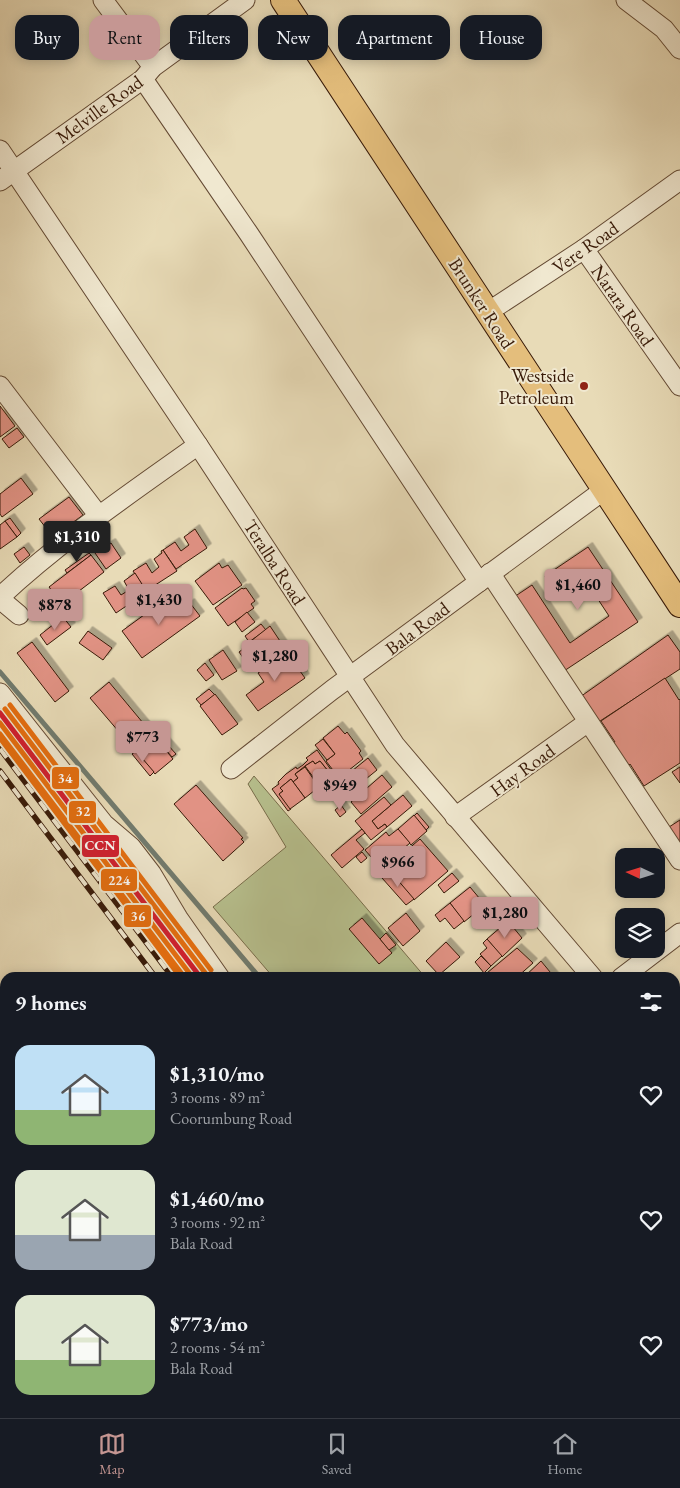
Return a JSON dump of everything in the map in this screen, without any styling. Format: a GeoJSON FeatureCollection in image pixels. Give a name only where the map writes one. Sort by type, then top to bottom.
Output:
{"type":"FeatureCollection","features":[{"type":"Feature","properties":{"kind":"main road","name":"Brunker Road"},"geometry":{"type":"LineString","coordinates":[[283,0],[680,605]]}},
{"type":"Feature","properties":{"kind":"street"},"geometry":{"type":"LineString","coordinates":[[102,0],[249,234],[484,578],[588,722],[680,860]]}},
{"type":"Feature","properties":{"kind":"street","name":"Melville Road"},"geometry":{"type":"LineString","coordinates":[[7,176],[245,0]]}},
{"type":"Feature","properties":{"kind":"street"},"geometry":{"type":"LineString","coordinates":[[626,0],[664,29],[680,49]]}},
{"type":"Feature","properties":{"kind":"street","name":"Teralba Road"},"geometry":{"type":"LineString","coordinates":[[0,150],[7,176],[198,445],[395,745],[588,972]]}},
{"type":"Feature","properties":{"kind":"street","name":"Vere Road"},"geometry":{"type":"LineString","coordinates":[[488,312],[584,249],[680,180]]}},
{"type":"Feature","properties":{"kind":"street","name":"Narara Road"},"geometry":{"type":"LineString","coordinates":[[584,249],[680,386]]}},
{"type":"Feature","properties":{"kind":"street"},"geometry":{"type":"LineString","coordinates":[[0,386],[99,516]]}},
{"type":"Feature","properties":{"kind":"street"},"geometry":{"type":"LineString","coordinates":[[19,615],[0,598],[27,572],[99,516],[198,445]]}},
{"type":"Feature","properties":{"kind":"street","name":"Bala Road"},"geometry":{"type":"LineString","coordinates":[[232,769],[350,677],[604,490]]}},
{"type":"Feature","properties":{"kind":"street"},"geometry":{"type":"LineString","coordinates":[[0,693],[104,824],[131,847],[151,873],[178,918],[216,972]]}},
{"type":"Feature","properties":{"kind":"street","name":"Hay Road"},"geometry":{"type":"LineString","coordinates":[[455,817],[588,722]]}},
{"type":"Feature","properties":{"kind":"street"},"geometry":{"type":"LineString","coordinates":[[628,972],[680,932]]}},
{"type":"Feature","properties":{"kind":"green space"},"geometry":{"type":"Polygon","coordinates":[[[254,776],[421,972],[269,972],[213,907],[286,847],[248,784],[254,776]]]}},
{"type":"Feature","properties":{"kind":"building"},"geometry":{"type":"Polygon","coordinates":[[[0,406],[15,426],[0,437],[0,406]]]}},
{"type":"Feature","properties":{"kind":"building"},"geometry":{"type":"Polygon","coordinates":[[[17,428],[24,437],[9,448],[2,439],[17,428]]]}},
{"type":"Feature","properties":{"kind":"building"},"geometry":{"type":"Polygon","coordinates":[[[21,478],[33,494],[2,517],[0,514],[0,494],[21,478]]]}},
{"type":"Feature","properties":{"kind":"building"},"geometry":{"type":"Polygon","coordinates":[[[69,497],[83,515],[53,537],[39,519],[69,497]]]}},
{"type":"Feature","properties":{"kind":"building"},"geometry":{"type":"Polygon","coordinates":[[[10,518],[21,533],[17,537],[5,521],[10,518]]]}},
{"type":"Feature","properties":{"kind":"building"},"geometry":{"type":"Polygon","coordinates":[[[5,521],[17,537],[0,549],[0,525],[5,521]]]}},
{"type":"Feature","properties":{"kind":"building"},"geometry":{"type":"Polygon","coordinates":[[[195,529],[207,548],[176,569],[163,550],[175,542],[181,551],[189,545],[184,537],[195,529]]]}},
{"type":"Feature","properties":{"kind":"building"},"geometry":{"type":"Polygon","coordinates":[[[111,543],[121,558],[106,569],[95,553],[111,543]]]}},
{"type":"Feature","properties":{"kind":"building"},"geometry":{"type":"Polygon","coordinates":[[[24,547],[30,555],[20,563],[14,554],[24,547]]]}},
{"type":"Feature","properties":{"kind":"building"},"geometry":{"type":"Polygon","coordinates":[[[588,547],[638,622],[564,671],[514,597],[532,585],[570,643],[609,616],[582,575],[556,592],[545,576],[588,547]]]}},
{"type":"Feature","properties":{"kind":"building"},"geometry":{"type":"Polygon","coordinates":[[[163,550],[177,571],[146,591],[133,571],[146,563],[152,573],[159,567],[154,559],[163,550]]]}},
{"type":"Feature","properties":{"kind":"building"},"geometry":{"type":"Polygon","coordinates":[[[89,553],[91,555],[67,573],[65,570],[89,553]]]}},
{"type":"Feature","properties":{"kind":"building"},"geometry":{"type":"Polygon","coordinates":[[[91,555],[104,572],[62,604],[49,587],[91,555]]]}},
{"type":"Feature","properties":{"kind":"building"},"geometry":{"type":"Polygon","coordinates":[[[219,563],[222,568],[228,565],[242,585],[213,605],[195,581],[219,563]]]}},
{"type":"Feature","properties":{"kind":"building"},"geometry":{"type":"Polygon","coordinates":[[[135,573],[147,592],[116,613],[103,593],[115,586],[121,595],[129,590],[124,581],[135,573]]]}},
{"type":"Feature","properties":{"kind":"building"},"geometry":{"type":"Polygon","coordinates":[[[242,588],[246,588],[255,601],[251,604],[254,608],[228,626],[215,608],[242,588]]]}},
{"type":"Feature","properties":{"kind":"building"},"geometry":{"type":"Polygon","coordinates":[[[170,596],[179,611],[190,603],[200,616],[142,658],[122,631],[170,596]]]}},
{"type":"Feature","properties":{"kind":"building"},"geometry":{"type":"Polygon","coordinates":[[[247,612],[255,622],[242,632],[235,622],[247,612]]]}},
{"type":"Feature","properties":{"kind":"building"},"geometry":{"type":"Polygon","coordinates":[[[63,617],[71,627],[47,645],[40,635],[63,617]]]}},
{"type":"Feature","properties":{"kind":"building"},"geometry":{"type":"Polygon","coordinates":[[[261,624],[266,630],[249,642],[245,636],[261,624]]]}},
{"type":"Feature","properties":{"kind":"building"},"geometry":{"type":"Polygon","coordinates":[[[270,626],[284,647],[256,668],[242,648],[270,626]]]}},
{"type":"Feature","properties":{"kind":"building"},"geometry":{"type":"Polygon","coordinates":[[[88,631],[112,648],[103,660],[79,643],[88,631]]]}},
{"type":"Feature","properties":{"kind":"building"},"geometry":{"type":"Polygon","coordinates":[[[668,635],[680,652],[680,669],[597,723],[580,697],[668,635]]]}},
{"type":"Feature","properties":{"kind":"building"},"geometry":{"type":"Polygon","coordinates":[[[32,642],[69,691],[55,702],[17,653],[32,642]]]}},
{"type":"Feature","properties":{"kind":"building"},"geometry":{"type":"Polygon","coordinates":[[[243,649],[256,667],[254,669],[239,652],[243,649]]]}},
{"type":"Feature","properties":{"kind":"building"},"geometry":{"type":"Polygon","coordinates":[[[223,650],[237,671],[222,680],[209,660],[223,650]]]}},
{"type":"Feature","properties":{"kind":"building"},"geometry":{"type":"Polygon","coordinates":[[[289,656],[305,678],[258,711],[246,695],[264,682],[258,673],[277,660],[279,663],[289,656]]]}},
{"type":"Feature","properties":{"kind":"building"},"geometry":{"type":"Polygon","coordinates":[[[205,663],[214,675],[206,681],[197,670],[205,663]]]}},
{"type":"Feature","properties":{"kind":"building"},"geometry":{"type":"Polygon","coordinates":[[[665,678],[680,699],[680,763],[644,786],[630,764],[628,766],[601,721],[665,678]]]}},
{"type":"Feature","properties":{"kind":"building"},"geometry":{"type":"Polygon","coordinates":[[[109,682],[173,759],[155,774],[90,698],[109,682]]]}},
{"type":"Feature","properties":{"kind":"building"},"geometry":{"type":"Polygon","coordinates":[[[209,689],[215,695],[201,705],[196,699],[209,689]]]}},
{"type":"Feature","properties":{"kind":"building"},"geometry":{"type":"Polygon","coordinates":[[[215,694],[238,724],[222,735],[200,706],[215,694]]]}},
{"type":"Feature","properties":{"kind":"building"},"geometry":{"type":"Polygon","coordinates":[[[338,726],[345,734],[347,732],[361,751],[359,753],[363,759],[339,778],[326,761],[335,754],[323,738],[338,726]]]}},
{"type":"Feature","properties":{"kind":"building"},"geometry":{"type":"Polygon","coordinates":[[[158,734],[176,754],[172,757],[155,737],[158,734]]]}},
{"type":"Feature","properties":{"kind":"building"},"geometry":{"type":"Polygon","coordinates":[[[323,739],[335,754],[327,760],[315,745],[323,739]]]}},
{"type":"Feature","properties":{"kind":"building"},"geometry":{"type":"Polygon","coordinates":[[[317,750],[334,774],[332,776],[320,761],[315,764],[313,761],[295,774],[298,778],[293,782],[291,779],[280,788],[283,791],[279,794],[291,809],[288,811],[272,789],[279,784],[278,782],[286,774],[296,767],[297,769],[303,765],[308,760],[306,758],[317,750]]]}},
{"type":"Feature","properties":{"kind":"building"},"geometry":{"type":"Polygon","coordinates":[[[136,751],[154,772],[150,776],[132,754],[136,751]]]}},
{"type":"Feature","properties":{"kind":"building"},"geometry":{"type":"Polygon","coordinates":[[[368,758],[377,770],[345,796],[336,784],[368,758]]]}},
{"type":"Feature","properties":{"kind":"building"},"geometry":{"type":"Polygon","coordinates":[[[313,761],[315,764],[320,761],[332,776],[319,785],[305,766],[313,761]]]}},
{"type":"Feature","properties":{"kind":"building"},"geometry":{"type":"Polygon","coordinates":[[[305,767],[319,787],[305,798],[293,782],[298,778],[295,774],[305,767]]]}},
{"type":"Feature","properties":{"kind":"building"},"geometry":{"type":"Polygon","coordinates":[[[680,767],[680,783],[672,772],[680,767]]]}},
{"type":"Feature","properties":{"kind":"building"},"geometry":{"type":"Polygon","coordinates":[[[382,775],[392,787],[361,814],[351,802],[382,775]]]}},
{"type":"Feature","properties":{"kind":"building"},"geometry":{"type":"Polygon","coordinates":[[[291,779],[305,798],[290,809],[279,794],[283,791],[280,788],[291,779]]]}},
{"type":"Feature","properties":{"kind":"building"},"geometry":{"type":"Polygon","coordinates":[[[196,785],[243,838],[241,839],[244,842],[223,861],[174,804],[196,785]]]}},
{"type":"Feature","properties":{"kind":"building"},"geometry":{"type":"Polygon","coordinates":[[[403,795],[412,806],[387,827],[385,824],[378,829],[372,821],[403,795]]]}},
{"type":"Feature","properties":{"kind":"building"},"geometry":{"type":"Polygon","coordinates":[[[384,797],[391,805],[372,821],[378,829],[385,824],[387,827],[371,840],[355,821],[384,797]]]}},
{"type":"Feature","properties":{"kind":"building"},"geometry":{"type":"Polygon","coordinates":[[[341,805],[346,812],[340,817],[335,810],[341,805]]]}},
{"type":"Feature","properties":{"kind":"building"},"geometry":{"type":"Polygon","coordinates":[[[417,813],[429,827],[426,830],[414,816],[417,813]]]}},
{"type":"Feature","properties":{"kind":"building"},"geometry":{"type":"Polygon","coordinates":[[[414,815],[427,831],[411,845],[398,829],[414,815]]]}},
{"type":"Feature","properties":{"kind":"building"},"geometry":{"type":"Polygon","coordinates":[[[680,820],[680,844],[669,827],[680,820]]]}},
{"type":"Feature","properties":{"kind":"building"},"geometry":{"type":"Polygon","coordinates":[[[362,829],[365,833],[356,840],[364,849],[342,868],[331,855],[362,829]]]}},
{"type":"Feature","properties":{"kind":"building"},"geometry":{"type":"Polygon","coordinates":[[[398,829],[410,843],[390,860],[382,850],[372,858],[365,850],[386,832],[389,836],[398,829]]]}},
{"type":"Feature","properties":{"kind":"building"},"geometry":{"type":"Polygon","coordinates":[[[420,839],[448,871],[414,900],[389,870],[395,865],[392,863],[420,839]]]}},
{"type":"Feature","properties":{"kind":"building"},"geometry":{"type":"Polygon","coordinates":[[[362,852],[367,858],[361,863],[356,857],[362,852]]]}},
{"type":"Feature","properties":{"kind":"building"},"geometry":{"type":"Polygon","coordinates":[[[390,871],[414,899],[406,905],[382,878],[390,871]]]}},
{"type":"Feature","properties":{"kind":"building"},"geometry":{"type":"Polygon","coordinates":[[[452,873],[459,881],[444,893],[438,885],[452,873]]]}},
{"type":"Feature","properties":{"kind":"building"},"geometry":{"type":"Polygon","coordinates":[[[470,887],[485,905],[464,922],[450,903],[470,887]]]}},
{"type":"Feature","properties":{"kind":"building"},"geometry":{"type":"Polygon","coordinates":[[[450,903],[464,921],[454,929],[445,918],[440,922],[435,915],[450,903]]]}},
{"type":"Feature","properties":{"kind":"building"},"geometry":{"type":"Polygon","coordinates":[[[406,913],[420,931],[403,946],[388,928],[406,913]]]}},
{"type":"Feature","properties":{"kind":"building"},"geometry":{"type":"Polygon","coordinates":[[[362,918],[392,953],[379,964],[349,929],[362,918]]]}},
{"type":"Feature","properties":{"kind":"building"},"geometry":{"type":"Polygon","coordinates":[[[508,921],[522,938],[502,957],[487,939],[508,921]]]}},
{"type":"Feature","properties":{"kind":"building"},"geometry":{"type":"Polygon","coordinates":[[[386,933],[396,945],[389,950],[380,939],[386,933]]]}},
{"type":"Feature","properties":{"kind":"building"},"geometry":{"type":"Polygon","coordinates":[[[487,939],[502,956],[491,966],[480,954],[487,948],[483,943],[487,939]]]}},
{"type":"Feature","properties":{"kind":"building"},"geometry":{"type":"Polygon","coordinates":[[[446,942],[460,957],[442,972],[436,972],[426,961],[446,942]]]}},
{"type":"Feature","properties":{"kind":"building"},"geometry":{"type":"Polygon","coordinates":[[[517,948],[533,963],[523,972],[488,972],[517,948]]]}},
{"type":"Feature","properties":{"kind":"building"},"geometry":{"type":"Polygon","coordinates":[[[481,956],[491,966],[483,972],[475,962],[481,956]]]}},
{"type":"Feature","properties":{"kind":"building"},"geometry":{"type":"Polygon","coordinates":[[[541,961],[550,972],[529,972],[541,961]]]}},
{"type":"Feature","properties":{"kind":"waterway"},"geometry":{"type":"LineString","coordinates":[[0,672],[255,972]]}},
{"type":"Feature","properties":{"kind":"railway"},"geometry":{"type":"LineString","coordinates":[[0,749],[168,972]]}},
{"type":"Feature","properties":{"kind":"railway"},"geometry":{"type":"LineString","coordinates":[[0,771],[151,972]]}},
{"type":"Feature","properties":{"kind":"transit line","name":"34"},"geometry":{"type":"LineString","coordinates":[[10,705],[211,970]]}},
{"type":"Feature","properties":{"kind":"transit line","name":"32"},"geometry":{"type":"LineString","coordinates":[[5,709],[204,972]]}},
{"type":"Feature","properties":{"kind":"transit line","name":"CCN"},"geometry":{"type":"LineString","coordinates":[[0,713],[196,972]]}},
{"type":"Feature","properties":{"kind":"transit line","name":"224"},"geometry":{"type":"LineString","coordinates":[[0,723],[188,972]]}},
{"type":"Feature","properties":{"kind":"transit line","name":"36"},"geometry":{"type":"LineString","coordinates":[[0,734],[180,972]]}},
{"type":"Feature","properties":{"kind":"transit line"},"geometry":{"type":"LineString","coordinates":[[0,738],[176,972]]}},
{"type":"Feature","properties":{"kind":"place","name":"Westside Petroleum"},"geometry":{"type":"Point","coordinates":[584,386]}}]}
